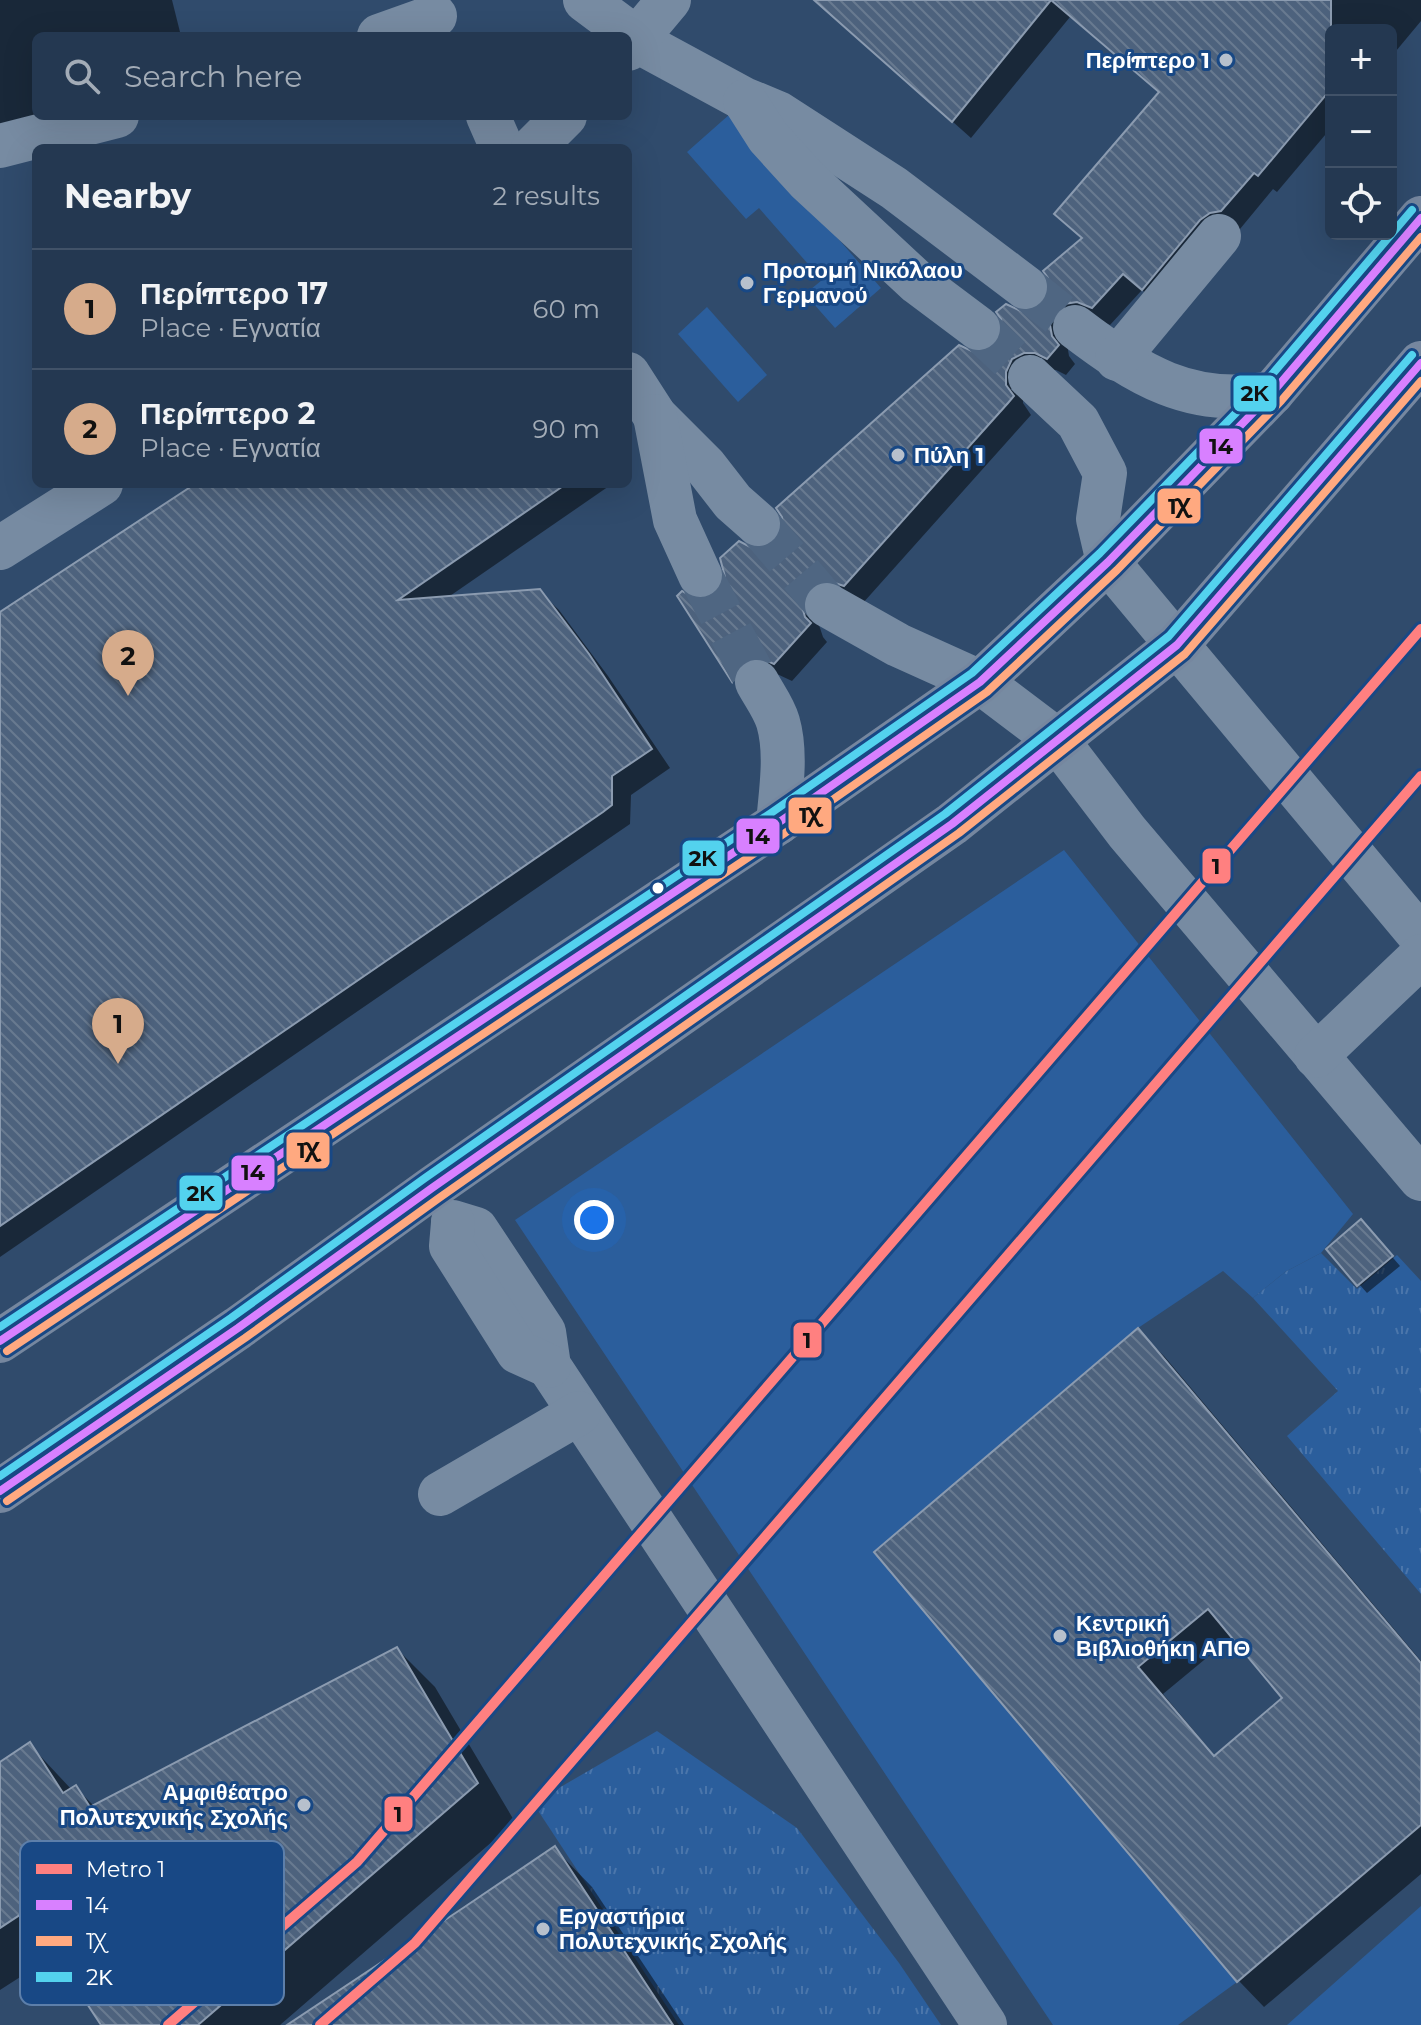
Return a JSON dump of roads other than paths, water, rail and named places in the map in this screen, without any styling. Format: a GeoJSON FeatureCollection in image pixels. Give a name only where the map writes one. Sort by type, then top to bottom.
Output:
{"type":"FeatureCollection","features":[{"type":"Feature","properties":{"kind":"main road"},"geometry":{"type":"LineString","coordinates":[[0,1341],[778,823],[980,682],[1108,562],[1272,393],[1421,218]]}},
{"type":"Feature","properties":{"kind":"main road"},"geometry":{"type":"LineString","coordinates":[[0,1491],[238,1328],[443,1205],[952,824],[1177,645],[1421,363]]}},
{"type":"Feature","properties":{"kind":"street"},"geometry":{"type":"LineString","coordinates":[[585,0],[619,32]]}},
{"type":"Feature","properties":{"kind":"street"},"geometry":{"type":"LineString","coordinates":[[669,0],[632,44],[778,113],[894,188],[1025,287]]}},
{"type":"Feature","properties":{"kind":"street"},"geometry":{"type":"LineString","coordinates":[[391,32],[436,17]]}},
{"type":"Feature","properties":{"kind":"street"},"geometry":{"type":"LineString","coordinates":[[744,99],[768,137],[807,180],[918,283],[978,328]]}},
{"type":"Feature","properties":{"kind":"street"},"geometry":{"type":"LineString","coordinates":[[0,146],[101,120]]}},
{"type":"Feature","properties":{"kind":"street"},"geometry":{"type":"LineString","coordinates":[[490,120],[500,144]]}},
{"type":"Feature","properties":{"kind":"street"},"geometry":{"type":"LineString","coordinates":[[537,144],[561,120]]}},
{"type":"Feature","properties":{"kind":"street"},"geometry":{"type":"LineString","coordinates":[[1117,359],[1219,236]]}},
{"type":"Feature","properties":{"kind":"street"},"geometry":{"type":"LineString","coordinates":[[1075,327],[1117,359],[1171,385],[1207,397],[1249,397],[1272,393]]}},
{"type":"Feature","properties":{"kind":"street"},"geometry":{"type":"LineString","coordinates":[[1030,377],[1078,422],[1105,473],[1098,519],[1108,562],[1421,937]]}},
{"type":"Feature","properties":{"kind":"street"},"geometry":{"type":"LineString","coordinates":[[632,380],[655,416],[705,466],[733,502],[758,524]]}},
{"type":"Feature","properties":{"kind":"street"},"geometry":{"type":"LineString","coordinates":[[655,416],[675,520],[700,575]]}},
{"type":"Feature","properties":{"kind":"street"},"geometry":{"type":"LineString","coordinates":[[0,548],[95,488]]}},
{"type":"Feature","properties":{"kind":"street"},"geometry":{"type":"LineString","coordinates":[[827,605],[898,645],[980,682],[1057,740],[1127,832],[1316,1056],[1414,1157]]}},
{"type":"Feature","properties":{"kind":"street"},"geometry":{"type":"LineString","coordinates":[[757,682],[774,712],[781,737],[778,823]]}},
{"type":"Feature","properties":{"kind":"street"},"geometry":{"type":"LineString","coordinates":[[1316,1056],[1421,956]]}},
{"type":"Feature","properties":{"kind":"street"},"geometry":{"type":"LineString","coordinates":[[443,1205],[476,1229],[544,1332],[549,1366],[579,1413],[985,2025]]}},
{"type":"Feature","properties":{"kind":"street"},"geometry":{"type":"LineString","coordinates":[[440,1494],[579,1413]]}},
{"type":"Feature","properties":{"kind":"tunnel"},"geometry":{"type":"LineString","coordinates":[[1025,287],[1075,327]]}},
{"type":"Feature","properties":{"kind":"tunnel"},"geometry":{"type":"LineString","coordinates":[[978,328],[1030,377]]}},
{"type":"Feature","properties":{"kind":"tunnel"},"geometry":{"type":"LineString","coordinates":[[758,524],[827,605]]}},
{"type":"Feature","properties":{"kind":"tunnel"},"geometry":{"type":"LineString","coordinates":[[700,575],[757,682]]}},
{"type":"Feature","properties":{"kind":"metro line","name":"1"},"geometry":{"type":"LineString","coordinates":[[284,1925],[357,1862],[1421,629]]}},
{"type":"Feature","properties":{"kind":"metro line","name":"1"},"geometry":{"type":"LineString","coordinates":[[320,2025],[415,1943],[1421,776]]}},
{"type":"Feature","properties":{"kind":"metro line","name":"1"},"geometry":{"type":"LineString","coordinates":[[168,2025],[191,2005]]}},
{"type":"Feature","properties":{"kind":"place","name":"Περίπτερο 1"},"geometry":{"type":"Point","coordinates":[1226,60]}},
{"type":"Feature","properties":{"kind":"place","name":"Προτομή Νικόλαου Γερμανού"},"geometry":{"type":"Point","coordinates":[747,283]}},
{"type":"Feature","properties":{"kind":"place","name":"Πύλη 1"},"geometry":{"type":"Point","coordinates":[898,455]}},
{"type":"Feature","properties":{"kind":"place","name":"Περίπτερο 2"},"geometry":{"type":"Point","coordinates":[128,696]}},
{"type":"Feature","properties":{"kind":"place","name":"Περίπτερο 17"},"geometry":{"type":"Point","coordinates":[118,1064]}},
{"type":"Feature","properties":{"kind":"place","name":"Κεντρική Βιβλιοθήκη ΑΠΘ"},"geometry":{"type":"Point","coordinates":[1060,1636]}},
{"type":"Feature","properties":{"kind":"place","name":"Αμφιθέατρο Πολυτεχνικής Σχολής"},"geometry":{"type":"Point","coordinates":[304,1805]}},
{"type":"Feature","properties":{"kind":"place","name":"Εργαστήρια Πολυτεχνικής Σχολής"},"geometry":{"type":"Point","coordinates":[543,1929]}}]}
